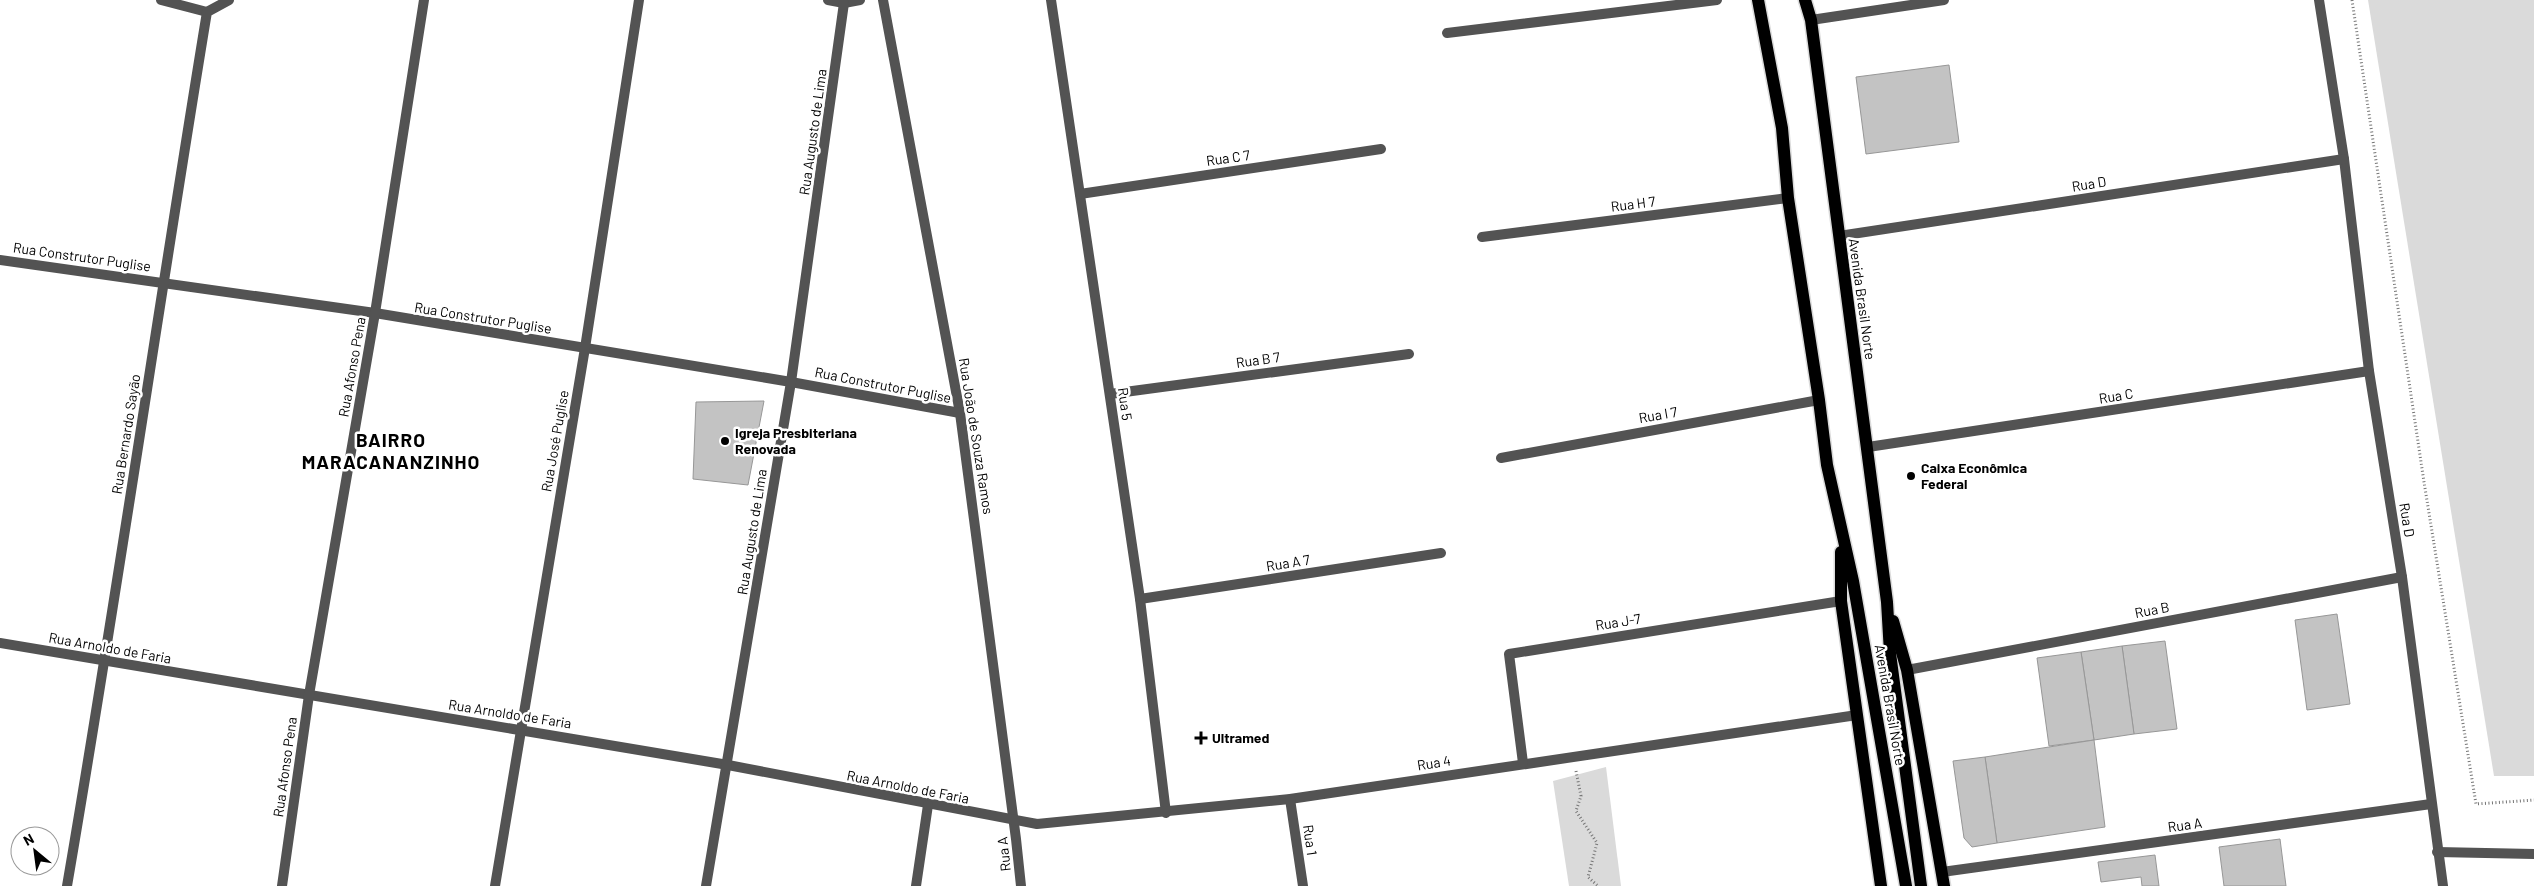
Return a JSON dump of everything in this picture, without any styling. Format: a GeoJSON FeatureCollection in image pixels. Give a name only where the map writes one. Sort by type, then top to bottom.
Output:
{"type":"FeatureCollection","features":[{"type":"Feature","properties":{"kind":"main road","name":"Avenida Brasil Norte"},"geometry":{"type":"LineString","coordinates":[[1758,0],[1782,128],[1788,198],[1820,400],[1827,465],[1853,581],[1906,886]]}},
{"type":"Feature","properties":{"kind":"main road","name":"Avenida Brasil Norte"},"geometry":{"type":"LineString","coordinates":[[1805,0],[1811,20],[1868,447],[1887,602],[1890,652],[1921,886]]}},
{"type":"Feature","properties":{"kind":"main road","name":"Avenida Brasil Norte"},"geometry":{"type":"LineString","coordinates":[[1840,529],[1842,601],[1881,886]]}},
{"type":"Feature","properties":{"kind":"main road","name":"Avenida Brasil Norte"},"geometry":{"type":"LineString","coordinates":[[1887,602],[1907,670],[1944,886]]}},
{"type":"Feature","properties":{"kind":"street"},"geometry":{"type":"LineString","coordinates":[[161,0],[207,12],[229,0]]}},
{"type":"Feature","properties":{"kind":"street","name":"Rua Afonso Pena"},"geometry":{"type":"LineString","coordinates":[[282,886],[309,695],[375,314],[424,0]]}},
{"type":"Feature","properties":{"kind":"street","name":"Rua José Puglise"},"geometry":{"type":"LineString","coordinates":[[495,886],[585,348],[639,0]]}},
{"type":"Feature","properties":{"kind":"street"},"geometry":{"type":"LineString","coordinates":[[828,0],[844,3],[860,0]]}},
{"type":"Feature","properties":{"kind":"street","name":"Rua João de Souza Ramos"},"geometry":{"type":"LineString","coordinates":[[883,0],[960,413],[1013,820]]}},
{"type":"Feature","properties":{"kind":"street","name":"Rua 5"},"geometry":{"type":"LineString","coordinates":[[1052,0],[1140,599],[1166,813]]}},
{"type":"Feature","properties":{"kind":"street"},"geometry":{"type":"LineString","coordinates":[[1447,33],[1717,0]]}},
{"type":"Feature","properties":{"kind":"street"},"geometry":{"type":"LineString","coordinates":[[1811,20],[1944,0]]}},
{"type":"Feature","properties":{"kind":"street","name":"Rua D"},"geometry":{"type":"LineString","coordinates":[[2319,0],[2344,159],[2369,371],[2402,577],[2443,886]]}},
{"type":"Feature","properties":{"kind":"street","name":"Rua Augusto de Lima"},"geometry":{"type":"LineString","coordinates":[[706,886],[728,765],[791,382],[844,3]]}},
{"type":"Feature","properties":{"kind":"street","name":"Rua Bernardo Sayão"},"geometry":{"type":"LineString","coordinates":[[67,886],[106,661],[163,282],[207,12]]}},
{"type":"Feature","properties":{"kind":"street","name":"Rua C 7"},"geometry":{"type":"LineString","coordinates":[[1080,194],[1381,149]]}},
{"type":"Feature","properties":{"kind":"street","name":"Rua D"},"geometry":{"type":"LineString","coordinates":[[1839,236],[2344,159]]}},
{"type":"Feature","properties":{"kind":"street","name":"Rua H 7"},"geometry":{"type":"LineString","coordinates":[[1482,237],[1788,198]]}},
{"type":"Feature","properties":{"kind":"street","name":"Rua Construtor Puglise"},"geometry":{"type":"LineString","coordinates":[[0,260],[375,314],[791,382],[960,413]]}},
{"type":"Feature","properties":{"kind":"street","name":"Rua B 7"},"geometry":{"type":"LineString","coordinates":[[1110,394],[1409,354]]}},
{"type":"Feature","properties":{"kind":"street","name":"Rua C"},"geometry":{"type":"LineString","coordinates":[[1868,447],[2369,371]]}},
{"type":"Feature","properties":{"kind":"street","name":"Rua I 7"},"geometry":{"type":"LineString","coordinates":[[1501,458],[1820,400]]}},
{"type":"Feature","properties":{"kind":"street","name":"Rua A 7"},"geometry":{"type":"LineString","coordinates":[[1140,599],[1441,554]]}},
{"type":"Feature","properties":{"kind":"street","name":"Rua B"},"geometry":{"type":"LineString","coordinates":[[1907,670],[2402,577]]}},
{"type":"Feature","properties":{"kind":"street","name":"Rua J-7"},"geometry":{"type":"LineString","coordinates":[[1523,763],[1509,654],[1842,601]]}},
{"type":"Feature","properties":{"kind":"street","name":"Rua Arnoldo de Faria"},"geometry":{"type":"LineString","coordinates":[[0,643],[728,765],[1013,820]]}},
{"type":"Feature","properties":{"kind":"street","name":"Rua 4"},"geometry":{"type":"LineString","coordinates":[[1013,820],[1037,824],[1166,813],[1290,799],[1857,715]]}},
{"type":"Feature","properties":{"kind":"street","name":"Rua 1"},"geometry":{"type":"LineString","coordinates":[[1290,799],[1303,886]]}},
{"type":"Feature","properties":{"kind":"street","name":"Rua A"},"geometry":{"type":"LineString","coordinates":[[1942,872],[2431,804]]}},
{"type":"Feature","properties":{"kind":"street"},"geometry":{"type":"LineString","coordinates":[[916,886],[928,805]]}},
{"type":"Feature","properties":{"kind":"street","name":"Rua A"},"geometry":{"type":"LineString","coordinates":[[1013,820],[1020,886]]}},
{"type":"Feature","properties":{"kind":"street"},"geometry":{"type":"LineString","coordinates":[[2438,852],[2534,854]]}},
{"type":"Feature","properties":{"kind":"path"},"geometry":{"type":"LineString","coordinates":[[2352,0],[2424,482],[2476,804],[2534,800]]}},
{"type":"Feature","properties":{"kind":"path"},"geometry":{"type":"LineString","coordinates":[[1576,770],[1581,796],[1576,811],[1597,843],[1588,877],[1598,886]]}},
{"type":"Feature","properties":{"kind":"shaded area"},"geometry":{"type":"Polygon","coordinates":[[[2368,0],[2534,0],[2534,776],[2494,776],[2368,0]]]}},
{"type":"Feature","properties":{"kind":"shaded area"},"geometry":{"type":"Polygon","coordinates":[[[1606,767],[1621,886],[1569,886],[1553,781],[1606,767]]]}},
{"type":"Feature","properties":{"kind":"building"},"geometry":{"type":"Polygon","coordinates":[[[1949,65],[1959,142],[1866,154],[1856,77],[1949,65]]]}},
{"type":"Feature","properties":{"kind":"building","name":"Igreja Presbiteriana Renovada"},"geometry":{"type":"Polygon","coordinates":[[[764,401],[748,485],[693,479],[696,402],[764,401]]]}},
{"type":"Feature","properties":{"kind":"building"},"geometry":{"type":"Polygon","coordinates":[[[2337,614],[2350,704],[2307,710],[2295,620],[2337,614]]]}},
{"type":"Feature","properties":{"kind":"building"},"geometry":{"type":"Polygon","coordinates":[[[2165,641],[2177,729],[2134,734],[2122,646],[2165,641]]]}},
{"type":"Feature","properties":{"kind":"building"},"geometry":{"type":"Polygon","coordinates":[[[2122,646],[2134,734],[2094,740],[2081,652],[2122,646]]]}},
{"type":"Feature","properties":{"kind":"building"},"geometry":{"type":"Polygon","coordinates":[[[2081,652],[2094,740],[2049,746],[2037,658],[2081,652]]]}},
{"type":"Feature","properties":{"kind":"building"},"geometry":{"type":"Polygon","coordinates":[[[2094,740],[2105,827],[1997,843],[1985,757],[2094,740]]]}},
{"type":"Feature","properties":{"kind":"building"},"geometry":{"type":"Polygon","coordinates":[[[1985,757],[1997,843],[1972,847],[1964,838],[1953,761],[1985,757]]]}},
{"type":"Feature","properties":{"kind":"building"},"geometry":{"type":"Polygon","coordinates":[[[2280,839],[2286,886],[2224,886],[2219,847],[2280,839]]]}},
{"type":"Feature","properties":{"kind":"building"},"geometry":{"type":"Polygon","coordinates":[[[2155,855],[2159,886],[2142,886],[2141,877],[2101,882],[2098,862],[2155,855]]]}},
{"type":"Feature","properties":{"kind":"place","name":"Igreja Presbiteriana Renovada"},"geometry":{"type":"Point","coordinates":[725,441]}},
{"type":"Feature","properties":{"kind":"place","name":"Caixa Econômica Federal"},"geometry":{"type":"Point","coordinates":[1911,476]}},
{"type":"Feature","properties":{"kind":"place","name":"Ultramed"},"geometry":{"type":"Point","coordinates":[1201,738]}},
{"type":"Feature","properties":{"kind":"district","name":"BAIRRO MARACANANZINHO"},"geometry":{"type":"Point","coordinates":[391,451]}}]}
